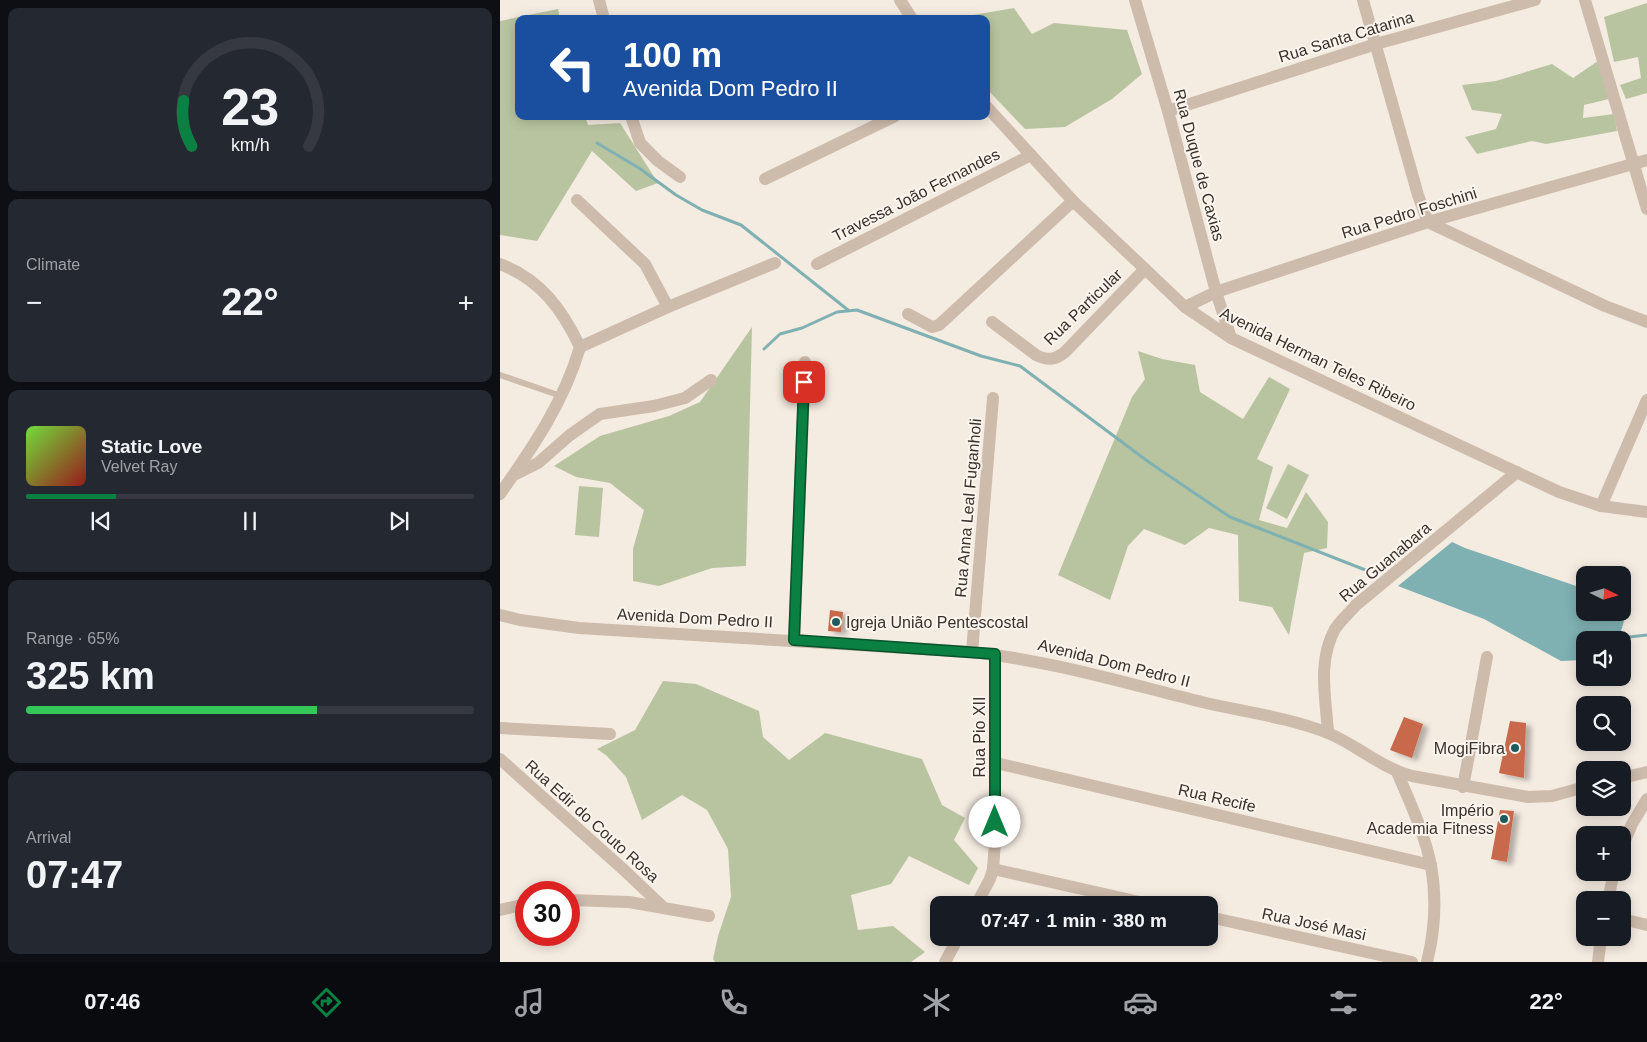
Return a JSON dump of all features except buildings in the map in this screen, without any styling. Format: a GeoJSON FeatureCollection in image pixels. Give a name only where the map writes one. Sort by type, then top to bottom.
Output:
{"type":"FeatureCollection","features":[{"type":"Feature","properties":{"kind":"street"},"geometry":{"type":"LineString","coordinates":[[599,0],[603,15]]}},
{"type":"Feature","properties":{"kind":"street"},"geometry":{"type":"LineString","coordinates":[[900,0],[909,15]]}},
{"type":"Feature","properties":{"kind":"street","name":"Rua Duque de Caxias"},"geometry":{"type":"LineString","coordinates":[[1135,0],[1168,111],[1230,338]]}},
{"type":"Feature","properties":{"kind":"street"},"geometry":{"type":"LineString","coordinates":[[1363,0],[1418,195],[1428,222],[1605,306],[1647,322]]}},
{"type":"Feature","properties":{"kind":"street","name":"Rua Santa Catarina"},"geometry":{"type":"LineString","coordinates":[[1168,111],[1376,44],[1536,0]]}},
{"type":"Feature","properties":{"kind":"street"},"geometry":{"type":"LineString","coordinates":[[1585,0],[1647,210]]}},
{"type":"Feature","properties":{"kind":"street","name":"Avenida Herman Teles Ribeiro"},"geometry":{"type":"LineString","coordinates":[[990,110],[1073,201],[1184,307],[1230,338],[1560,492],[1601,506],[1647,512]]}},
{"type":"Feature","properties":{"kind":"street"},"geometry":{"type":"LineString","coordinates":[[632,120],[640,143],[658,161],[680,176]]}},
{"type":"Feature","properties":{"kind":"street"},"geometry":{"type":"LineString","coordinates":[[765,179],[887,120]]}},
{"type":"Feature","properties":{"kind":"street","name":"Travessa João Fernandes"},"geometry":{"type":"LineString","coordinates":[[816,264],[1031,155]]}},
{"type":"Feature","properties":{"kind":"street","name":"Rua Pedro Foschini"},"geometry":{"type":"LineString","coordinates":[[1184,307],[1216,292],[1428,222],[1647,160]]}},
{"type":"Feature","properties":{"kind":"street"},"geometry":{"type":"LineString","coordinates":[[577,200],[645,264],[668,307]]}},
{"type":"Feature","properties":{"kind":"street"},"geometry":{"type":"LineString","coordinates":[[908,314],[932,327],[939,325],[1073,201]]}},
{"type":"Feature","properties":{"kind":"street"},"geometry":{"type":"LineString","coordinates":[[1459,213],[1461,231],[1467,240]]}},
{"type":"Feature","properties":{"kind":"street"},"geometry":{"type":"LineString","coordinates":[[580,347],[668,307],[775,263]]}},
{"type":"Feature","properties":{"kind":"street"},"geometry":{"type":"LineString","coordinates":[[500,264],[525,277],[542,290],[558,307],[580,347],[568,382],[538,440],[500,494]]}},
{"type":"Feature","properties":{"kind":"street","name":"Rua Particular"},"geometry":{"type":"LineString","coordinates":[[992,322],[1036,355],[1044,359],[1056,359],[1145,270]]}},
{"type":"Feature","properties":{"kind":"street"},"geometry":{"type":"LineString","coordinates":[[794,640],[805,362]]}},
{"type":"Feature","properties":{"kind":"street"},"geometry":{"type":"LineString","coordinates":[[513,475],[538,463],[570,435],[600,414],[654,406],[685,398],[711,380]]}},
{"type":"Feature","properties":{"kind":"street","name":"Rua Anna Leal Fuganholi"},"geometry":{"type":"LineString","coordinates":[[972,652],[993,398]]}},
{"type":"Feature","properties":{"kind":"street"},"geometry":{"type":"LineString","coordinates":[[1601,506],[1647,400]]}},
{"type":"Feature","properties":{"kind":"street","name":"Rua Guanabara"},"geometry":{"type":"LineString","coordinates":[[1328,734],[1323,671],[1328,645],[1336,629],[1356,605],[1517,472]]}},
{"type":"Feature","properties":{"kind":"street","name":"Avenida Dom Pedro II"},"geometry":{"type":"LineString","coordinates":[[500,616],[579,628],[794,640],[1019,657],[1081,670],[1204,702],[1272,716],[1328,734],[1397,772],[1528,797],[1552,796],[1576,789]]}},
{"type":"Feature","properties":{"kind":"street","name":"Rua Pio XII"},"geometry":{"type":"LineString","coordinates":[[981,896],[993,870],[996,763],[995,654]]}},
{"type":"Feature","properties":{"kind":"street"},"geometry":{"type":"LineString","coordinates":[[1463,786],[1487,657]]}},
{"type":"Feature","properties":{"kind":"street"},"geometry":{"type":"LineString","coordinates":[[500,728],[610,734]]}},
{"type":"Feature","properties":{"kind":"street","name":"Rua Edir do Couto Rosa"},"geometry":{"type":"LineString","coordinates":[[500,759],[663,907]]}},
{"type":"Feature","properties":{"kind":"street","name":"Rua Recife"},"geometry":{"type":"LineString","coordinates":[[996,763],[1431,865]]}},
{"type":"Feature","properties":{"kind":"street"},"geometry":{"type":"LineString","coordinates":[[1397,772],[1418,822],[1431,865],[1435,908],[1433,937],[1427,962]]}},
{"type":"Feature","properties":{"kind":"street"},"geometry":{"type":"LineString","coordinates":[[1631,776],[1647,772]]}},
{"type":"Feature","properties":{"kind":"street"},"geometry":{"type":"LineString","coordinates":[[1631,826],[1647,799]]}},
{"type":"Feature","properties":{"kind":"street"},"geometry":{"type":"LineString","coordinates":[[993,870],[1112,896]]}},
{"type":"Feature","properties":{"kind":"street"},"geometry":{"type":"LineString","coordinates":[[580,900],[628,902],[710,916]]}},
{"type":"Feature","properties":{"kind":"street","name":"Rua José Masi"},"geometry":{"type":"LineString","coordinates":[[1218,920],[1412,962]]}},
{"type":"Feature","properties":{"kind":"street"},"geometry":{"type":"LineString","coordinates":[[1631,922],[1647,925]]}},
{"type":"Feature","properties":{"kind":"street"},"geometry":{"type":"LineString","coordinates":[[946,961],[954,946]]}},
{"type":"Feature","properties":{"kind":"street"},"geometry":{"type":"LineString","coordinates":[[1598,962],[1600,946]]}},
{"type":"Feature","properties":{"kind":"lane"},"geometry":{"type":"LineString","coordinates":[[500,374],[561,396]]}},
{"type":"Feature","properties":{"kind":"green space"},"geometry":{"type":"Polygon","coordinates":[[[1647,3],[1647,93],[1626,99],[1620,85],[1641,78],[1638,57],[1614,62],[1604,17],[1647,3]]]}},
{"type":"Feature","properties":{"kind":"green space"},"geometry":{"type":"Polygon","coordinates":[[[1014,8],[1032,34],[1054,23],[1127,30],[1142,74],[1112,99],[1065,127],[1025,129],[990,92],[990,15],[973,15],[1014,8]]]}},
{"type":"Feature","properties":{"kind":"green space"},"geometry":{"type":"Polygon","coordinates":[[[558,9],[559,15],[529,15],[558,9]]]}},
{"type":"Feature","properties":{"kind":"green space"},"geometry":{"type":"Polygon","coordinates":[[[515,18],[515,120],[586,120],[588,125],[620,123],[658,183],[636,191],[592,151],[537,241],[500,235],[500,21],[515,18]]]}},
{"type":"Feature","properties":{"kind":"green space"},"geometry":{"type":"Polygon","coordinates":[[[1598,61],[1609,99],[1584,105],[1583,118],[1614,114],[1617,131],[1546,144],[1532,141],[1477,154],[1465,137],[1496,129],[1502,114],[1472,110],[1462,85],[1496,81],[1552,64],[1573,78],[1598,61]]]}},
{"type":"Feature","properties":{"kind":"green space"},"geometry":{"type":"Polygon","coordinates":[[[752,327],[746,566],[712,568],[659,586],[633,581],[633,549],[644,510],[610,483],[576,477],[554,466],[600,436],[669,416],[700,402],[752,327]]]}},
{"type":"Feature","properties":{"kind":"green space"},"geometry":{"type":"Polygon","coordinates":[[[1138,351],[1162,359],[1195,365],[1200,392],[1243,419],[1269,377],[1290,389],[1257,459],[1273,467],[1259,520],[1287,528],[1306,492],[1328,522],[1327,548],[1304,553],[1289,635],[1272,607],[1239,601],[1238,535],[1209,528],[1185,545],[1144,529],[1128,546],[1110,600],[1058,575],[1132,397],[1145,379],[1138,351]]]}},
{"type":"Feature","properties":{"kind":"green space"},"geometry":{"type":"Polygon","coordinates":[[[1288,464],[1309,475],[1287,519],[1266,508],[1288,464]]]}},
{"type":"Feature","properties":{"kind":"green space"},"geometry":{"type":"Polygon","coordinates":[[[579,486],[603,488],[599,537],[575,535],[579,486]]]}},
{"type":"Feature","properties":{"kind":"green space"},"geometry":{"type":"Polygon","coordinates":[[[663,681],[696,684],[759,711],[763,737],[789,760],[825,733],[922,759],[942,805],[965,818],[954,840],[978,868],[969,885],[909,856],[891,884],[851,895],[858,930],[893,926],[925,952],[911,962],[715,962],[713,959],[718,936],[731,897],[728,849],[707,810],[682,795],[642,820],[626,777],[607,756],[597,749],[635,730],[663,681]]]}},
{"type":"Feature","properties":{"kind":"water"},"geometry":{"type":"Polygon","coordinates":[[[1452,542],[1576,586],[1576,621],[1624,621],[1621,631],[1576,631],[1576,660],[1561,661],[1484,619],[1398,586],[1452,542]]]}},
{"type":"Feature","properties":{"kind":"waterway"},"geometry":{"type":"LineString","coordinates":[[597,143],[639,168],[676,195],[702,210],[741,225],[848,310]]}},
{"type":"Feature","properties":{"kind":"waterway"},"geometry":{"type":"LineString","coordinates":[[764,349],[780,334],[802,328],[837,312],[857,310],[981,356],[1020,366],[1150,463],[1230,517],[1368,571]]}},
{"type":"Feature","properties":{"kind":"waterway"},"geometry":{"type":"LineString","coordinates":[[1631,637],[1647,635]]}},
{"type":"Feature","properties":{"kind":"place","name":"Igreja União Pentescostal"},"geometry":{"type":"Point","coordinates":[836,622]}},
{"type":"Feature","properties":{"kind":"place","name":"MogiFibra"},"geometry":{"type":"Point","coordinates":[1515,748]}},
{"type":"Feature","properties":{"kind":"place","name":"Império Academia Fitness"},"geometry":{"type":"Point","coordinates":[1504,819]}},
{"type":"Feature","properties":{"kind":"route"},"geometry":{"type":"LineString","coordinates":[[804,382],[794,640],[995,654],[995,822]]}}]}
